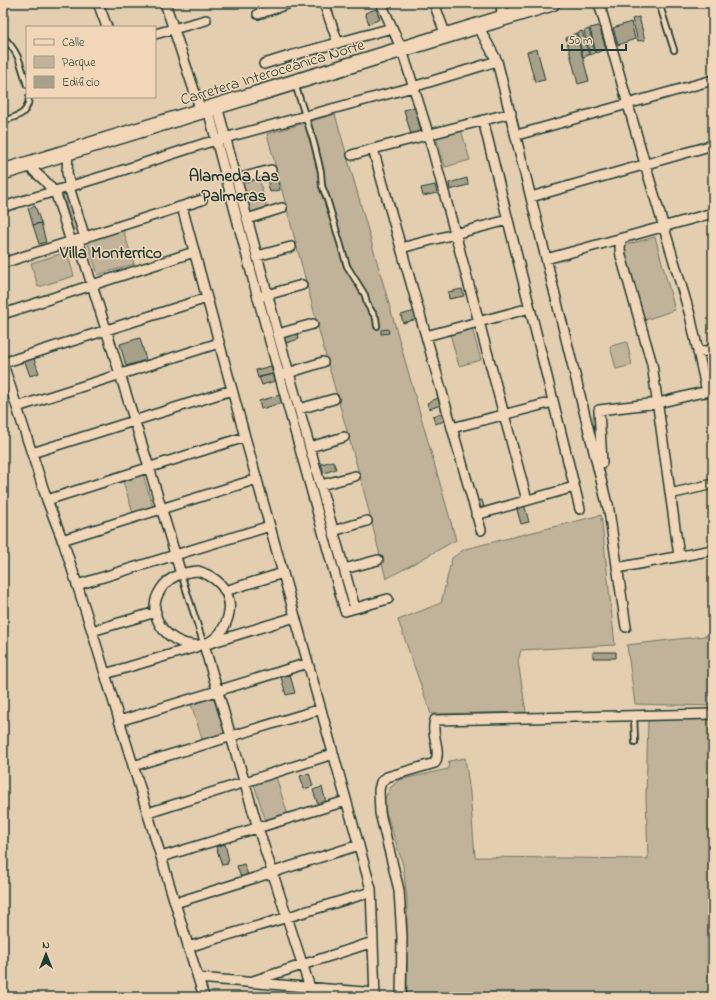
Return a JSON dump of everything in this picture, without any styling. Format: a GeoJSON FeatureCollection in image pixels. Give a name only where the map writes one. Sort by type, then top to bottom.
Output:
{"type":"FeatureCollection","features":[{"type":"Feature","properties":{"kind":"highway","name":"Carretera Interoceánica Norte"},"geometry":{"type":"LineString","coordinates":[[3,172],[552,3]]}},
{"type":"Feature","properties":{"kind":"street"},"geometry":{"type":"LineString","coordinates":[[98,3],[107,26]]}},
{"type":"Feature","properties":{"kind":"street"},"geometry":{"type":"LineString","coordinates":[[165,3],[174,29],[209,109],[236,179],[355,608]]}},
{"type":"Feature","properties":{"kind":"street"},"geometry":{"type":"LineString","coordinates":[[258,14],[290,3]]}},
{"type":"Feature","properties":{"kind":"street"},"geometry":{"type":"LineString","coordinates":[[324,3],[338,43]]}},
{"type":"Feature","properties":{"kind":"street"},"geometry":{"type":"LineString","coordinates":[[381,3],[386,18],[402,50],[428,134],[528,500]]}},
{"type":"Feature","properties":{"kind":"street"},"geometry":{"type":"LineString","coordinates":[[434,3],[446,36]]}},
{"type":"Feature","properties":{"kind":"street"},"geometry":{"type":"LineString","coordinates":[[500,3],[504,18]]}},
{"type":"Feature","properties":{"kind":"street"},"geometry":{"type":"LineString","coordinates":[[599,3],[645,164],[665,227],[690,315],[698,353],[710,392],[699,393],[658,403],[600,410],[601,455],[626,627]]}},
{"type":"Feature","properties":{"kind":"street"},"geometry":{"type":"LineString","coordinates":[[156,34],[206,20]]}},
{"type":"Feature","properties":{"kind":"street"},"geometry":{"type":"LineString","coordinates":[[478,26],[497,61],[517,135],[546,259],[608,508]]}},
{"type":"Feature","properties":{"kind":"street"},"geometry":{"type":"LineString","coordinates":[[264,64],[392,28]]}},
{"type":"Feature","properties":{"kind":"street"},"geometry":{"type":"LineString","coordinates":[[3,207],[221,139],[413,86],[497,61]]}},
{"type":"Feature","properties":{"kind":"street"},"geometry":{"type":"LineString","coordinates":[[517,135],[713,80]]}},
{"type":"Feature","properties":{"kind":"street"},"geometry":{"type":"LineString","coordinates":[[352,155],[511,113]]}},
{"type":"Feature","properties":{"kind":"street"},"geometry":{"type":"LineString","coordinates":[[483,120],[580,510]]}},
{"type":"Feature","properties":{"kind":"street"},"geometry":{"type":"LineString","coordinates":[[221,139],[258,298],[345,611],[388,599]]}},
{"type":"Feature","properties":{"kind":"street"},"geometry":{"type":"LineString","coordinates":[[531,197],[713,145]]}},
{"type":"Feature","properties":{"kind":"street"},"geometry":{"type":"LineString","coordinates":[[373,149],[481,530]]}},
{"type":"Feature","properties":{"kind":"street"},"geometry":{"type":"LineString","coordinates":[[68,152],[67,172],[78,240],[181,574]]}},
{"type":"Feature","properties":{"kind":"street"},"geometry":{"type":"LineString","coordinates":[[27,165],[54,191],[78,240]]}},
{"type":"Feature","properties":{"kind":"street"},"geometry":{"type":"LineString","coordinates":[[236,179],[271,170]]}},
{"type":"Feature","properties":{"kind":"street"},"geometry":{"type":"LineString","coordinates":[[3,263],[202,200]]}},
{"type":"Feature","properties":{"kind":"street"},"geometry":{"type":"LineString","coordinates":[[182,207],[244,437],[371,892],[375,995],[198,978]]}},
{"type":"Feature","properties":{"kind":"street"},"geometry":{"type":"LineString","coordinates":[[247,219],[282,208]]}},
{"type":"Feature","properties":{"kind":"street"},"geometry":{"type":"LineString","coordinates":[[546,259],[713,213]]}},
{"type":"Feature","properties":{"kind":"street"},"geometry":{"type":"LineString","coordinates":[[401,248],[508,220]]}},
{"type":"Feature","properties":{"kind":"street"},"geometry":{"type":"LineString","coordinates":[[621,239],[621,256],[652,364],[679,556]]}},
{"type":"Feature","properties":{"kind":"street"},"geometry":{"type":"LineString","coordinates":[[257,256],[291,246]]}},
{"type":"Feature","properties":{"kind":"street"},"geometry":{"type":"LineString","coordinates":[[3,314],[194,252]]}},
{"type":"Feature","properties":{"kind":"street"},"geometry":{"type":"LineString","coordinates":[[258,298],[302,285]]}},
{"type":"Feature","properties":{"kind":"street"},"geometry":{"type":"LineString","coordinates":[[204,997],[92,631],[47,500],[3,364],[207,298]]}},
{"type":"Feature","properties":{"kind":"street"},"geometry":{"type":"LineString","coordinates":[[426,336],[530,308]]}},
{"type":"Feature","properties":{"kind":"street"},"geometry":{"type":"LineString","coordinates":[[278,334],[313,324]]}},
{"type":"Feature","properties":{"kind":"street"},"geometry":{"type":"LineString","coordinates":[[17,407],[219,343]]}},
{"type":"Feature","properties":{"kind":"street"},"geometry":{"type":"LineString","coordinates":[[698,353],[713,349]]}},
{"type":"Feature","properties":{"kind":"street"},"geometry":{"type":"LineString","coordinates":[[280,376],[323,362]]}},
{"type":"Feature","properties":{"kind":"street"},"geometry":{"type":"LineString","coordinates":[[32,453],[232,390]]}},
{"type":"Feature","properties":{"kind":"street"},"geometry":{"type":"LineString","coordinates":[[299,409],[334,399]]}},
{"type":"Feature","properties":{"kind":"street"},"geometry":{"type":"LineString","coordinates":[[452,428],[553,402]]}},
{"type":"Feature","properties":{"kind":"street"},"geometry":{"type":"LineString","coordinates":[[47,500],[244,437]]}},
{"type":"Feature","properties":{"kind":"street"},"geometry":{"type":"LineString","coordinates":[[310,447],[344,437]]}},
{"type":"Feature","properties":{"kind":"street"},"geometry":{"type":"LineString","coordinates":[[321,485],[355,476]]}},
{"type":"Feature","properties":{"kind":"street"},"geometry":{"type":"LineString","coordinates":[[62,540],[256,479]]}},
{"type":"Feature","properties":{"kind":"street"},"geometry":{"type":"LineString","coordinates":[[670,494],[713,484]]}},
{"type":"Feature","properties":{"kind":"street"},"geometry":{"type":"LineString","coordinates":[[476,514],[574,487]]}},
{"type":"Feature","properties":{"kind":"street"},"geometry":{"type":"LineString","coordinates":[[334,531],[368,521]]}},
{"type":"Feature","properties":{"kind":"street"},"geometry":{"type":"LineString","coordinates":[[77,584],[270,526]]}},
{"type":"Feature","properties":{"kind":"street"},"geometry":{"type":"LineString","coordinates":[[617,568],[713,550]]}},
{"type":"Feature","properties":{"kind":"street"},"geometry":{"type":"LineString","coordinates":[[344,569],[378,560]]}},
{"type":"Feature","properties":{"kind":"street"},"geometry":{"type":"LineString","coordinates":[[198,571],[209,575],[219,582],[225,591],[230,605],[229,618],[223,629],[204,645],[190,645],[178,642],[168,635],[160,626],[156,612],[159,592],[166,583],[175,576],[186,572],[198,571]]}},
{"type":"Feature","properties":{"kind":"street"},"geometry":{"type":"LineString","coordinates":[[225,591],[283,573]]}},
{"type":"Feature","properties":{"kind":"street"},"geometry":{"type":"LineString","coordinates":[[92,631],[156,612]]}},
{"type":"Feature","properties":{"kind":"street"},"geometry":{"type":"LineString","coordinates":[[105,674],[295,617]]}},
{"type":"Feature","properties":{"kind":"street"},"geometry":{"type":"LineString","coordinates":[[204,645],[258,828],[302,965],[314,997]]}},
{"type":"Feature","properties":{"kind":"street"},"geometry":{"type":"LineString","coordinates":[[119,721],[308,663]]}},
{"type":"Feature","properties":{"kind":"street"},"geometry":{"type":"LineString","coordinates":[[133,766],[321,709]]}},
{"type":"Feature","properties":{"kind":"street"},"geometry":{"type":"LineString","coordinates":[[401,997],[402,937],[399,890],[380,813],[379,790],[381,782],[388,777],[435,763],[438,755],[433,725],[435,720],[713,714]]}},
{"type":"Feature","properties":{"kind":"street"},"geometry":{"type":"LineString","coordinates":[[148,813],[333,754]]}},
{"type":"Feature","properties":{"kind":"street"},"geometry":{"type":"LineString","coordinates":[[161,858],[346,801]]}},
{"type":"Feature","properties":{"kind":"street"},"geometry":{"type":"LineString","coordinates":[[175,903],[359,845]]}},
{"type":"Feature","properties":{"kind":"street"},"geometry":{"type":"LineString","coordinates":[[188,947],[371,892]]}},
{"type":"Feature","properties":{"kind":"street"},"geometry":{"type":"LineString","coordinates":[[248,982],[373,942]]}},
{"type":"Feature","properties":{"kind":"lane"},"geometry":{"type":"LineString","coordinates":[[659,3],[674,50]]}},
{"type":"Feature","properties":{"kind":"lane"},"geometry":{"type":"LineString","coordinates":[[3,37],[14,48],[21,63],[26,81]]}},
{"type":"Feature","properties":{"kind":"lane"},"geometry":{"type":"LineString","coordinates":[[294,83],[314,143],[321,172],[322,186],[347,266],[365,295],[367,304],[376,318],[378,326]]}},
{"type":"Feature","properties":{"kind":"lane"},"geometry":{"type":"LineString","coordinates":[[3,122],[23,114],[27,109],[29,98]]}},
{"type":"Feature","properties":{"kind":"lane"},"geometry":{"type":"LineString","coordinates":[[181,574],[204,645]]}},
{"type":"Feature","properties":{"kind":"lane"},"geometry":{"type":"LineString","coordinates":[[634,716],[635,742]]}},
{"type":"Feature","properties":{"kind":"green space"},"geometry":{"type":"Polygon","coordinates":[[[335,114],[456,540],[386,579],[362,484],[325,353],[267,134],[335,114]]]}},
{"type":"Feature","properties":{"kind":"green space"},"geometry":{"type":"Polygon","coordinates":[[[461,130],[470,160],[445,167],[436,137],[461,130]]]}},
{"type":"Feature","properties":{"kind":"green space"},"geometry":{"type":"Polygon","coordinates":[[[259,178],[267,208],[250,213],[242,183],[259,178]]]}},
{"type":"Feature","properties":{"kind":"green space"},"geometry":{"type":"Polygon","coordinates":[[[66,194],[77,228],[73,229],[63,195],[66,194]]]}},
{"type":"Feature","properties":{"kind":"green space"},"geometry":{"type":"Polygon","coordinates":[[[123,229],[134,264],[98,275],[87,240],[123,229]]]}},
{"type":"Feature","properties":{"kind":"green space"},"geometry":{"type":"Polygon","coordinates":[[[655,237],[675,310],[642,321],[621,246],[655,237]]]}},
{"type":"Feature","properties":{"kind":"green space"},"geometry":{"type":"Polygon","coordinates":[[[67,252],[74,276],[38,287],[31,263],[67,252]]]}},
{"type":"Feature","properties":{"kind":"green space"},"geometry":{"type":"Polygon","coordinates":[[[472,328],[481,360],[459,366],[450,334],[472,328]]]}},
{"type":"Feature","properties":{"kind":"green space"},"geometry":{"type":"Polygon","coordinates":[[[627,342],[632,365],[616,369],[610,346],[627,342]]]}},
{"type":"Feature","properties":{"kind":"green space"},"geometry":{"type":"Polygon","coordinates":[[[142,471],[153,507],[133,513],[122,478],[142,471]]]}},
{"type":"Feature","properties":{"kind":"green space"},"geometry":{"type":"Polygon","coordinates":[[[601,515],[615,645],[521,650],[518,661],[526,712],[431,714],[398,620],[441,603],[452,558],[465,549],[601,515]]]}},
{"type":"Feature","properties":{"kind":"green space"},"geometry":{"type":"Polygon","coordinates":[[[713,635],[713,706],[635,704],[627,645],[713,635]]]}},
{"type":"Feature","properties":{"kind":"green space"},"geometry":{"type":"Polygon","coordinates":[[[213,697],[225,735],[203,742],[191,704],[213,697]]]}},
{"type":"Feature","properties":{"kind":"green space"},"geometry":{"type":"Polygon","coordinates":[[[713,719],[713,997],[407,997],[407,899],[403,865],[386,812],[384,800],[391,787],[399,780],[448,769],[449,761],[465,758],[470,793],[475,857],[648,859],[646,797],[648,720],[713,719]]]}},
{"type":"Feature","properties":{"kind":"green space"},"geometry":{"type":"Polygon","coordinates":[[[276,777],[288,815],[266,822],[254,784],[276,777]]]}},
{"type":"Feature","properties":{"kind":"building"},"geometry":{"type":"Polygon","coordinates":[[[376,9],[380,19],[369,24],[365,13],[376,9]]]}},
{"type":"Feature","properties":{"kind":"building"},"geometry":{"type":"Polygon","coordinates":[[[639,17],[645,40],[638,41],[632,19],[639,17]]]}},
{"type":"Feature","properties":{"kind":"building"},"geometry":{"type":"Polygon","coordinates":[[[631,22],[635,39],[618,45],[613,28],[631,22]]]}},
{"type":"Feature","properties":{"kind":"building"},"geometry":{"type":"Polygon","coordinates":[[[599,26],[606,49],[596,53],[590,28],[599,26]]]}},
{"type":"Feature","properties":{"kind":"building"},"geometry":{"type":"Polygon","coordinates":[[[589,29],[595,53],[590,55],[584,31],[589,29]]]}},
{"type":"Feature","properties":{"kind":"building"},"geometry":{"type":"Polygon","coordinates":[[[582,31],[589,55],[583,57],[577,33],[582,31]]]}},
{"type":"Feature","properties":{"kind":"building"},"geometry":{"type":"Polygon","coordinates":[[[576,33],[589,81],[578,84],[566,38],[576,33]]]}},
{"type":"Feature","properties":{"kind":"building"},"geometry":{"type":"Polygon","coordinates":[[[537,49],[545,80],[535,82],[527,52],[537,49]]]}},
{"type":"Feature","properties":{"kind":"building"},"geometry":{"type":"Polygon","coordinates":[[[415,107],[421,132],[411,134],[404,110],[415,107]]]}},
{"type":"Feature","properties":{"kind":"building"},"geometry":{"type":"Polygon","coordinates":[[[276,173],[280,190],[270,192],[266,176],[276,173]]]}},
{"type":"Feature","properties":{"kind":"building"},"geometry":{"type":"Polygon","coordinates":[[[467,178],[468,185],[450,190],[449,183],[467,178]]]}},
{"type":"Feature","properties":{"kind":"building"},"geometry":{"type":"Polygon","coordinates":[[[435,185],[437,193],[423,196],[421,188],[435,185]]]}},
{"type":"Feature","properties":{"kind":"building"},"geometry":{"type":"Polygon","coordinates":[[[35,206],[41,223],[33,225],[28,208],[35,206]]]}},
{"type":"Feature","properties":{"kind":"building"},"geometry":{"type":"Polygon","coordinates":[[[41,223],[46,242],[39,244],[33,225],[41,223]]]}},
{"type":"Feature","properties":{"kind":"building"},"geometry":{"type":"Polygon","coordinates":[[[462,289],[464,296],[449,299],[448,292],[462,289]]]}},
{"type":"Feature","properties":{"kind":"building"},"geometry":{"type":"Polygon","coordinates":[[[415,311],[417,319],[403,323],[401,315],[415,311]]]}},
{"type":"Feature","properties":{"kind":"building"},"geometry":{"type":"Polygon","coordinates":[[[388,329],[389,333],[381,334],[381,330],[388,329]]]}},
{"type":"Feature","properties":{"kind":"building"},"geometry":{"type":"Polygon","coordinates":[[[297,332],[299,339],[286,343],[284,335],[297,332]]]}},
{"type":"Feature","properties":{"kind":"building"},"geometry":{"type":"Polygon","coordinates":[[[140,338],[146,360],[126,366],[120,344],[140,338]]]}},
{"type":"Feature","properties":{"kind":"building"},"geometry":{"type":"Polygon","coordinates":[[[33,356],[39,373],[30,376],[24,359],[33,356]]]}},
{"type":"Feature","properties":{"kind":"building"},"geometry":{"type":"Polygon","coordinates":[[[271,366],[273,374],[258,378],[256,370],[271,366]]]}},
{"type":"Feature","properties":{"kind":"building"},"geometry":{"type":"Polygon","coordinates":[[[273,374],[275,381],[262,385],[259,377],[273,374]]]}},
{"type":"Feature","properties":{"kind":"building"},"geometry":{"type":"Polygon","coordinates":[[[280,395],[282,403],[261,409],[259,401],[280,395]]]}},
{"type":"Feature","properties":{"kind":"building"},"geometry":{"type":"Polygon","coordinates":[[[438,398],[441,405],[429,409],[427,403],[438,398]]]}},
{"type":"Feature","properties":{"kind":"building"},"geometry":{"type":"Polygon","coordinates":[[[443,413],[445,421],[435,424],[433,416],[443,413]]]}},
{"type":"Feature","properties":{"kind":"building"},"geometry":{"type":"Polygon","coordinates":[[[333,461],[336,469],[324,473],[321,464],[333,461]]]}},
{"type":"Feature","properties":{"kind":"building"},"geometry":{"type":"Polygon","coordinates":[[[482,500],[484,507],[478,508],[476,501],[482,500]]]}},
{"type":"Feature","properties":{"kind":"building"},"geometry":{"type":"Polygon","coordinates":[[[524,504],[529,522],[521,524],[516,506],[524,504]]]}},
{"type":"Feature","properties":{"kind":"building"},"geometry":{"type":"Polygon","coordinates":[[[593,652],[616,652],[616,658],[593,658],[593,652]]]}},
{"type":"Feature","properties":{"kind":"building"},"geometry":{"type":"Polygon","coordinates":[[[290,675],[295,693],[286,695],[281,677],[290,675]]]}},
{"type":"Feature","properties":{"kind":"building"},"geometry":{"type":"Polygon","coordinates":[[[309,773],[313,786],[304,789],[300,776],[309,773]]]}},
{"type":"Feature","properties":{"kind":"building"},"geometry":{"type":"Polygon","coordinates":[[[322,787],[326,802],[318,805],[313,790],[322,787]]]}},
{"type":"Feature","properties":{"kind":"building"},"geometry":{"type":"Polygon","coordinates":[[[225,844],[229,861],[227,862],[228,864],[222,865],[216,847],[225,844]]]}},
{"type":"Feature","properties":{"kind":"building"},"geometry":{"type":"Polygon","coordinates":[[[244,864],[248,875],[241,878],[237,866],[244,864]]]}},
{"type":"Feature","properties":{"kind":"building"},"geometry":{"type":"Polygon","coordinates":[[[296,991],[305,991],[307,997],[297,997],[296,991]]]}},
{"type":"Feature","properties":{"kind":"district","name":"Alameda Las Palmeras"},"geometry":{"type":"Point","coordinates":[234,185]}},
{"type":"Feature","properties":{"kind":"district","name":"Villa Monterrico"},"geometry":{"type":"Point","coordinates":[111,252]}}]}
